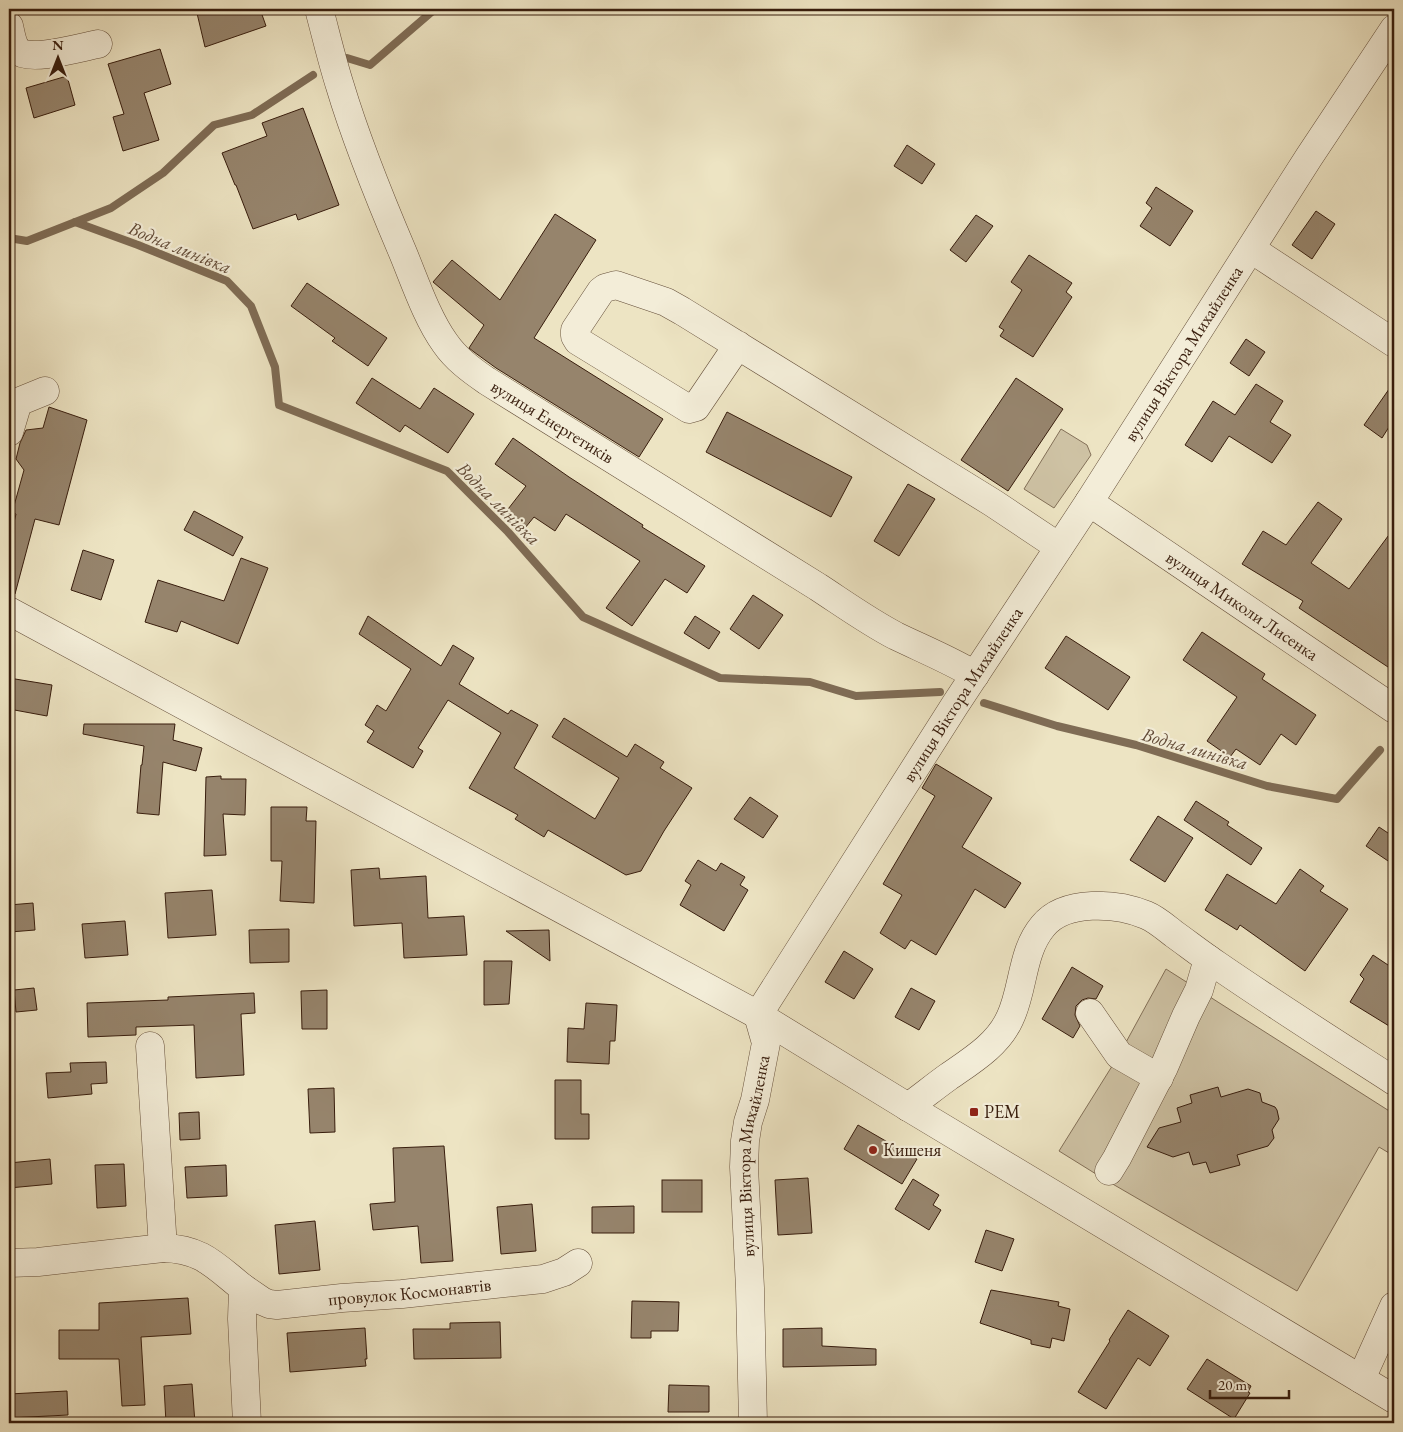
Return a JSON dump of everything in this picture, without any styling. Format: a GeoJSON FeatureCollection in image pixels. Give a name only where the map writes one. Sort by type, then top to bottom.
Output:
{"type":"FeatureCollection","features":[{"type":"Feature","properties":{"kind":"street","name":"вулиця Енергетиків"},"geometry":{"type":"LineString","coordinates":[[320,9],[342,92],[384,208],[430,316],[445,343],[456,357],[487,381],[863,617],[975,675]]}},
{"type":"Feature","properties":{"kind":"street"},"geometry":{"type":"LineString","coordinates":[[9,26],[16,48],[25,55],[49,54],[98,44]]}},
{"type":"Feature","properties":{"kind":"street","name":"вулиця Віктора Михайленка"},"geometry":{"type":"LineString","coordinates":[[753,1423],[750,1288],[744,1167],[748,1122],[755,1100],[766,1043],[758,1015],[955,705],[1060,547],[1309,157],[1394,29]]}},
{"type":"Feature","properties":{"kind":"street"},"geometry":{"type":"LineString","coordinates":[[1251,249],[1394,343]]}},
{"type":"Feature","properties":{"kind":"street"},"geometry":{"type":"LineString","coordinates":[[738,345],[696,407],[689,409],[578,341],[574,336],[575,330],[605,288],[616,285],[666,302],[738,345],[993,503],[1060,547]]}},
{"type":"Feature","properties":{"kind":"street"},"geometry":{"type":"LineString","coordinates":[[9,432],[18,402],[45,391]]}},
{"type":"Feature","properties":{"kind":"street","name":"вулиця Миколи Лисенка"},"geometry":{"type":"LineString","coordinates":[[1089,502],[1394,709]]}},
{"type":"Feature","properties":{"kind":"street"},"geometry":{"type":"LineString","coordinates":[[9,610],[758,1015],[1394,1399]]}},
{"type":"Feature","properties":{"kind":"street"},"geometry":{"type":"LineString","coordinates":[[908,1107],[971,1061],[1000,1035],[1014,1008],[1027,959],[1043,926],[1051,918],[1063,911],[1077,907],[1092,906],[1130,910],[1146,915],[1208,959],[1394,1081]]}},
{"type":"Feature","properties":{"kind":"street"},"geometry":{"type":"LineString","coordinates":[[1109,1171],[1159,1078],[1199,990],[1208,959]]}},
{"type":"Feature","properties":{"kind":"street"},"geometry":{"type":"LineString","coordinates":[[1090,1013],[1119,1055],[1159,1078]]}},
{"type":"Feature","properties":{"kind":"street"},"geometry":{"type":"LineString","coordinates":[[150,1046],[163,1248]]}},
{"type":"Feature","properties":{"kind":"street","name":"провулок Космонавтів"},"geometry":{"type":"LineString","coordinates":[[9,1263],[38,1262],[163,1248],[179,1248],[206,1258],[242,1288],[269,1304],[290,1304],[402,1294],[531,1280],[553,1276],[564,1272],[578,1263]]}},
{"type":"Feature","properties":{"kind":"street"},"geometry":{"type":"LineString","coordinates":[[242,1288],[247,1423]]}},
{"type":"Feature","properties":{"kind":"street"},"geometry":{"type":"LineString","coordinates":[[1361,1379],[1394,1306]]}},
{"type":"Feature","properties":{"kind":"shaded area"},"geometry":{"type":"Polygon","coordinates":[[[1061,429],[1087,445],[1091,455],[1054,508],[1024,489],[1061,429]]]}},
{"type":"Feature","properties":{"kind":"shaded area"},"geometry":{"type":"Polygon","coordinates":[[[1166,969],[1394,1114],[1394,1156],[1379,1147],[1297,1291],[1059,1151],[1119,1055],[1166,969]]]}},
{"type":"Feature","properties":{"kind":"building"},"geometry":{"type":"Polygon","coordinates":[[[196,9],[260,9],[266,26],[205,47],[196,9]]]}},
{"type":"Feature","properties":{"kind":"building"},"geometry":{"type":"Polygon","coordinates":[[[160,49],[171,84],[144,93],[159,140],[123,151],[113,117],[124,114],[108,64],[160,49]]]}},
{"type":"Feature","properties":{"kind":"building"},"geometry":{"type":"Polygon","coordinates":[[[67,76],[75,105],[34,118],[26,88],[67,76]]]}},
{"type":"Feature","properties":{"kind":"building"},"geometry":{"type":"Polygon","coordinates":[[[303,108],[339,205],[298,220],[296,214],[253,229],[222,153],[267,136],[262,123],[303,108]]]}},
{"type":"Feature","properties":{"kind":"building"},"geometry":{"type":"Polygon","coordinates":[[[907,145],[935,164],[922,184],[894,166],[907,145]]]}},
{"type":"Feature","properties":{"kind":"building"},"geometry":{"type":"Polygon","coordinates":[[[1156,187],[1193,211],[1170,246],[1140,226],[1152,208],[1146,203],[1156,187]]]}},
{"type":"Feature","properties":{"kind":"building"},"geometry":{"type":"Polygon","coordinates":[[[1316,211],[1335,224],[1312,259],[1292,245],[1316,211]]]}},
{"type":"Feature","properties":{"kind":"building"},"geometry":{"type":"Polygon","coordinates":[[[555,214],[596,240],[534,338],[663,419],[639,457],[496,368],[469,348],[484,325],[433,282],[452,260],[500,300],[555,214]]]}},
{"type":"Feature","properties":{"kind":"building"},"geometry":{"type":"Polygon","coordinates":[[[976,215],[993,226],[966,262],[950,250],[976,215]]]}},
{"type":"Feature","properties":{"kind":"building"},"geometry":{"type":"Polygon","coordinates":[[[1029,255],[1072,283],[1066,292],[1072,297],[1033,357],[1000,336],[1004,330],[999,327],[1022,290],[1011,282],[1029,255]]]}},
{"type":"Feature","properties":{"kind":"building"},"geometry":{"type":"Polygon","coordinates":[[[307,283],[387,338],[368,366],[332,341],[335,338],[291,306],[307,283]]]}},
{"type":"Feature","properties":{"kind":"building"},"geometry":{"type":"Polygon","coordinates":[[[1246,339],[1265,352],[1249,376],[1230,363],[1246,339]]]}},
{"type":"Feature","properties":{"kind":"building"},"geometry":{"type":"Polygon","coordinates":[[[372,378],[420,409],[434,388],[474,414],[448,453],[405,425],[400,432],[356,403],[372,378]]]}},
{"type":"Feature","properties":{"kind":"building"},"geometry":{"type":"Polygon","coordinates":[[[1016,378],[1063,409],[1008,491],[961,460],[1016,378]]]}},
{"type":"Feature","properties":{"kind":"building"},"geometry":{"type":"Polygon","coordinates":[[[1394,382],[1394,419],[1382,438],[1364,425],[1394,382]]]}},
{"type":"Feature","properties":{"kind":"building"},"geometry":{"type":"Polygon","coordinates":[[[1256,384],[1283,401],[1270,422],[1291,435],[1272,463],[1229,436],[1212,462],[1185,445],[1213,401],[1235,415],[1256,384]]]}},
{"type":"Feature","properties":{"kind":"building"},"geometry":{"type":"Polygon","coordinates":[[[49,407],[87,420],[59,525],[35,519],[15,594],[9,593],[9,543],[16,514],[12,513],[24,470],[16,459],[26,430],[43,428],[49,407]]]}},
{"type":"Feature","properties":{"kind":"building"},"geometry":{"type":"Polygon","coordinates":[[[727,412],[852,477],[831,517],[706,452],[727,412]]]}},
{"type":"Feature","properties":{"kind":"building"},"geometry":{"type":"Polygon","coordinates":[[[513,438],[643,525],[642,527],[705,566],[687,593],[665,579],[632,626],[606,608],[640,561],[566,514],[555,531],[534,517],[525,528],[505,513],[526,486],[495,464],[513,438]]]}},
{"type":"Feature","properties":{"kind":"building"},"geometry":{"type":"Polygon","coordinates":[[[908,484],[935,499],[899,556],[874,541],[908,484]]]}},
{"type":"Feature","properties":{"kind":"building"},"geometry":{"type":"Polygon","coordinates":[[[1318,502],[1342,519],[1311,563],[1349,589],[1394,528],[1394,671],[1299,608],[1303,601],[1242,564],[1263,531],[1286,545],[1318,502]]]}},
{"type":"Feature","properties":{"kind":"building"},"geometry":{"type":"Polygon","coordinates":[[[194,511],[243,537],[233,556],[184,530],[194,511]]]}},
{"type":"Feature","properties":{"kind":"building"},"geometry":{"type":"Polygon","coordinates":[[[83,550],[114,560],[101,600],[71,590],[83,550]]]}},
{"type":"Feature","properties":{"kind":"building"},"geometry":{"type":"Polygon","coordinates":[[[241,558],[268,568],[238,644],[181,621],[177,632],[145,622],[158,580],[224,601],[241,558]]]}},
{"type":"Feature","properties":{"kind":"building"},"geometry":{"type":"Polygon","coordinates":[[[753,595],[783,615],[759,649],[730,629],[753,595]]]}},
{"type":"Feature","properties":{"kind":"building"},"geometry":{"type":"Polygon","coordinates":[[[368,616],[441,666],[453,645],[474,658],[459,684],[508,714],[511,710],[538,725],[514,768],[595,819],[619,778],[552,737],[564,718],[627,757],[635,744],[664,762],[660,768],[692,788],[641,871],[626,875],[548,830],[544,837],[515,819],[518,815],[469,788],[501,733],[448,700],[418,748],[423,751],[413,768],[367,742],[374,731],[365,725],[377,705],[386,711],[411,669],[359,634],[368,616]]]}},
{"type":"Feature","properties":{"kind":"building"},"geometry":{"type":"Polygon","coordinates":[[[695,616],[720,632],[709,649],[684,633],[695,616]]]}},
{"type":"Feature","properties":{"kind":"building"},"geometry":{"type":"Polygon","coordinates":[[[1202,632],[1265,674],[1262,679],[1316,715],[1296,745],[1281,734],[1260,765],[1236,749],[1230,757],[1207,741],[1237,697],[1183,660],[1202,632]]]}},
{"type":"Feature","properties":{"kind":"building"},"geometry":{"type":"Polygon","coordinates":[[[1066,636],[1130,677],[1108,710],[1045,668],[1066,636]]]}},
{"type":"Feature","properties":{"kind":"building"},"geometry":{"type":"Polygon","coordinates":[[[9,678],[52,685],[47,716],[9,709],[9,678]]]}},
{"type":"Feature","properties":{"kind":"building"},"geometry":{"type":"Polygon","coordinates":[[[84,724],[175,724],[173,740],[202,748],[196,771],[163,762],[159,815],[137,813],[144,746],[83,734],[84,724]]]}},
{"type":"Feature","properties":{"kind":"building"},"geometry":{"type":"Polygon","coordinates":[[[936,764],[992,798],[962,847],[1021,883],[1005,908],[975,889],[936,955],[911,940],[905,949],[880,933],[902,895],[883,884],[935,796],[922,788],[936,764]]]}},
{"type":"Feature","properties":{"kind":"building"},"geometry":{"type":"Polygon","coordinates":[[[221,776],[221,779],[246,779],[245,815],[223,814],[226,855],[204,856],[206,777],[221,776]]]}},
{"type":"Feature","properties":{"kind":"building"},"geometry":{"type":"Polygon","coordinates":[[[750,797],[778,816],[763,838],[734,819],[750,797]]]}},
{"type":"Feature","properties":{"kind":"building"},"geometry":{"type":"Polygon","coordinates":[[[1196,801],[1229,822],[1227,825],[1262,848],[1251,865],[1184,820],[1196,801]]]}},
{"type":"Feature","properties":{"kind":"building"},"geometry":{"type":"Polygon","coordinates":[[[271,807],[307,807],[306,821],[316,821],[314,903],[280,901],[282,861],[271,861],[271,807]]]}},
{"type":"Feature","properties":{"kind":"building"},"geometry":{"type":"Polygon","coordinates":[[[1158,816],[1193,838],[1165,882],[1130,860],[1158,816]]]}},
{"type":"Feature","properties":{"kind":"building"},"geometry":{"type":"Polygon","coordinates":[[[1379,827],[1394,837],[1394,865],[1366,846],[1379,827]]]}},
{"type":"Feature","properties":{"kind":"building"},"geometry":{"type":"Polygon","coordinates":[[[698,860],[716,871],[721,863],[745,877],[740,885],[748,890],[724,931],[680,905],[691,885],[685,881],[698,860]]]}},
{"type":"Feature","properties":{"kind":"building"},"geometry":{"type":"Polygon","coordinates":[[[379,868],[380,879],[426,876],[428,918],[464,916],[467,955],[404,958],[402,923],[354,926],[351,870],[379,868]]]}},
{"type":"Feature","properties":{"kind":"building"},"geometry":{"type":"Polygon","coordinates":[[[1300,869],[1324,886],[1320,891],[1348,909],[1305,971],[1240,925],[1237,930],[1205,910],[1227,874],[1276,904],[1300,869]]]}},
{"type":"Feature","properties":{"kind":"building"},"geometry":{"type":"Polygon","coordinates":[[[212,890],[216,935],[168,938],[165,893],[212,890]]]}},
{"type":"Feature","properties":{"kind":"building"},"geometry":{"type":"Polygon","coordinates":[[[33,903],[35,930],[10,932],[9,905],[33,903]]]}},
{"type":"Feature","properties":{"kind":"building"},"geometry":{"type":"Polygon","coordinates":[[[125,921],[128,955],[85,958],[82,924],[125,921]]]}},
{"type":"Feature","properties":{"kind":"building"},"geometry":{"type":"Polygon","coordinates":[[[289,929],[289,962],[250,963],[249,930],[289,929]]]}},
{"type":"Feature","properties":{"kind":"building"},"geometry":{"type":"Polygon","coordinates":[[[549,930],[550,961],[506,931],[549,930]]]}},
{"type":"Feature","properties":{"kind":"building"},"geometry":{"type":"Polygon","coordinates":[[[844,951],[873,969],[854,999],[825,982],[844,951]]]}},
{"type":"Feature","properties":{"kind":"building"},"geometry":{"type":"Polygon","coordinates":[[[1373,955],[1394,969],[1394,1029],[1350,1002],[1364,979],[1360,975],[1373,955]]]}},
{"type":"Feature","properties":{"kind":"building"},"geometry":{"type":"Polygon","coordinates":[[[484,961],[512,961],[509,1004],[484,1005],[484,961]]]}},
{"type":"Feature","properties":{"kind":"building"},"geometry":{"type":"Polygon","coordinates":[[[1072,967],[1103,986],[1096,999],[1088,998],[1082,1000],[1076,1006],[1075,1015],[1080,1026],[1073,1038],[1042,1019],[1072,967]]]}},
{"type":"Feature","properties":{"kind":"building"},"geometry":{"type":"Polygon","coordinates":[[[34,988],[37,1010],[16,1012],[14,990],[34,988]]]}},
{"type":"Feature","properties":{"kind":"building"},"geometry":{"type":"Polygon","coordinates":[[[911,988],[935,1001],[919,1030],[895,1017],[911,988]]]}},
{"type":"Feature","properties":{"kind":"building"},"geometry":{"type":"Polygon","coordinates":[[[327,990],[327,1029],[302,1029],[301,991],[327,990]]]}},
{"type":"Feature","properties":{"kind":"building"},"geometry":{"type":"Polygon","coordinates":[[[254,993],[255,1013],[241,1014],[244,1075],[196,1078],[194,1025],[136,1027],[136,1035],[88,1037],[87,1003],[168,1000],[168,997],[254,993]]]}},
{"type":"Feature","properties":{"kind":"building"},"geometry":{"type":"Polygon","coordinates":[[[586,1003],[617,1005],[615,1041],[610,1041],[609,1064],[567,1062],[568,1028],[584,1029],[586,1003]]]}},
{"type":"Feature","properties":{"kind":"building"},"geometry":{"type":"Polygon","coordinates":[[[106,1062],[107,1083],[91,1084],[92,1094],[48,1098],[46,1073],[71,1072],[70,1063],[106,1062]]]}},
{"type":"Feature","properties":{"kind":"building"},"geometry":{"type":"Polygon","coordinates":[[[555,1080],[581,1080],[581,1114],[589,1114],[589,1139],[555,1139],[555,1080]]]}},
{"type":"Feature","properties":{"kind":"building"},"geometry":{"type":"Polygon","coordinates":[[[1218,1087],[1221,1097],[1248,1089],[1260,1093],[1262,1102],[1275,1107],[1279,1119],[1272,1130],[1274,1138],[1268,1146],[1237,1155],[1240,1165],[1210,1173],[1206,1162],[1193,1165],[1189,1152],[1173,1157],[1147,1147],[1159,1128],[1181,1122],[1177,1108],[1192,1103],[1190,1095],[1218,1087]]]}},
{"type":"Feature","properties":{"kind":"building"},"geometry":{"type":"Polygon","coordinates":[[[334,1088],[335,1132],[310,1133],[308,1089],[334,1088]]]}},
{"type":"Feature","properties":{"kind":"building"},"geometry":{"type":"Polygon","coordinates":[[[199,1112],[200,1139],[180,1140],[179,1113],[199,1112]]]}},
{"type":"Feature","properties":{"kind":"building"},"geometry":{"type":"Polygon","coordinates":[[[858,1125],[917,1159],[902,1184],[844,1149],[858,1125]]]}},
{"type":"Feature","properties":{"kind":"building"},"geometry":{"type":"Polygon","coordinates":[[[444,1146],[453,1261],[421,1263],[418,1226],[373,1230],[370,1204],[395,1202],[393,1148],[444,1146]]]}},
{"type":"Feature","properties":{"kind":"building"},"geometry":{"type":"Polygon","coordinates":[[[50,1159],[52,1184],[9,1188],[9,1163],[50,1159]]]}},
{"type":"Feature","properties":{"kind":"building"},"geometry":{"type":"Polygon","coordinates":[[[124,1164],[126,1206],[97,1208],[95,1165],[124,1164]]]}},
{"type":"Feature","properties":{"kind":"building"},"geometry":{"type":"Polygon","coordinates":[[[226,1165],[227,1196],[187,1198],[185,1167],[226,1165]]]}},
{"type":"Feature","properties":{"kind":"building"},"geometry":{"type":"Polygon","coordinates":[[[808,1178],[812,1233],[778,1235],[775,1180],[808,1178]]]}},
{"type":"Feature","properties":{"kind":"building"},"geometry":{"type":"Polygon","coordinates":[[[913,1179],[939,1195],[933,1205],[941,1210],[929,1230],[895,1209],[913,1179]]]}},
{"type":"Feature","properties":{"kind":"building"},"geometry":{"type":"Polygon","coordinates":[[[662,1180],[702,1180],[702,1212],[662,1212],[662,1180]]]}},
{"type":"Feature","properties":{"kind":"building"},"geometry":{"type":"Polygon","coordinates":[[[532,1204],[536,1251],[501,1254],[497,1207],[532,1204]]]}},
{"type":"Feature","properties":{"kind":"building"},"geometry":{"type":"Polygon","coordinates":[[[634,1206],[634,1233],[592,1233],[592,1207],[634,1206]]]}},
{"type":"Feature","properties":{"kind":"building"},"geometry":{"type":"Polygon","coordinates":[[[315,1221],[320,1270],[279,1274],[275,1225],[315,1221]]]}},
{"type":"Feature","properties":{"kind":"building"},"geometry":{"type":"Polygon","coordinates":[[[986,1230],[1014,1239],[1002,1271],[975,1262],[986,1230]]]}},
{"type":"Feature","properties":{"kind":"building"},"geometry":{"type":"Polygon","coordinates":[[[991,1290],[1059,1302],[1058,1306],[1070,1309],[1064,1341],[1052,1338],[1050,1348],[1031,1344],[1031,1340],[980,1323],[991,1290]]]}},
{"type":"Feature","properties":{"kind":"building"},"geometry":{"type":"Polygon","coordinates":[[[188,1298],[191,1334],[141,1337],[145,1405],[122,1406],[119,1359],[59,1359],[59,1330],[99,1330],[99,1303],[188,1298]]]}},
{"type":"Feature","properties":{"kind":"building"},"geometry":{"type":"Polygon","coordinates":[[[632,1301],[679,1302],[678,1331],[651,1331],[651,1338],[631,1338],[632,1301]]]}},
{"type":"Feature","properties":{"kind":"building"},"geometry":{"type":"Polygon","coordinates":[[[1128,1310],[1169,1336],[1150,1366],[1138,1358],[1106,1409],[1078,1392],[1128,1310]]]}},
{"type":"Feature","properties":{"kind":"building"},"geometry":{"type":"Polygon","coordinates":[[[500,1322],[501,1358],[414,1359],[413,1329],[450,1329],[450,1323],[500,1322]]]}},
{"type":"Feature","properties":{"kind":"building"},"geometry":{"type":"Polygon","coordinates":[[[365,1328],[366,1366],[290,1372],[287,1333],[365,1328]]]}},
{"type":"Feature","properties":{"kind":"building"},"geometry":{"type":"Polygon","coordinates":[[[822,1328],[822,1346],[876,1349],[876,1365],[783,1367],[783,1329],[822,1328]]]}},
{"type":"Feature","properties":{"kind":"building"},"geometry":{"type":"Polygon","coordinates":[[[1207,1359],[1251,1386],[1248,1392],[1250,1393],[1234,1419],[1187,1389],[1207,1359]]]}},
{"type":"Feature","properties":{"kind":"building"},"geometry":{"type":"Polygon","coordinates":[[[192,1384],[195,1423],[166,1423],[164,1386],[192,1384]]]}},
{"type":"Feature","properties":{"kind":"building"},"geometry":{"type":"Polygon","coordinates":[[[669,1385],[709,1386],[709,1412],[668,1412],[669,1385]]]}},
{"type":"Feature","properties":{"kind":"building"},"geometry":{"type":"Polygon","coordinates":[[[67,1391],[68,1415],[9,1418],[9,1394],[67,1391]]]}},
{"type":"Feature","properties":{"kind":"waterway","name":"Водна линівка"},"geometry":{"type":"LineString","coordinates":[[338,62],[347,58],[370,65],[435,9]]}},
{"type":"Feature","properties":{"kind":"waterway","name":"Водна линівка"},"geometry":{"type":"LineString","coordinates":[[9,238],[27,241],[111,208],[163,173],[214,125],[252,115],[313,75]]}},
{"type":"Feature","properties":{"kind":"waterway","name":"Водна линівка"},"geometry":{"type":"LineString","coordinates":[[75,222],[227,281],[251,306],[275,367],[279,405],[447,471],[508,532],[583,617],[720,678],[810,682],[856,696],[940,692]]}},
{"type":"Feature","properties":{"kind":"waterway","name":"Водна линівка"},"geometry":{"type":"LineString","coordinates":[[984,703],[1057,726],[1136,745],[1267,786],[1337,799],[1380,750]]}},
{"type":"Feature","properties":{"kind":"place","name":"РЕМ"},"geometry":{"type":"Point","coordinates":[974,1112]}},
{"type":"Feature","properties":{"kind":"place","name":"Кишеня"},"geometry":{"type":"Point","coordinates":[873,1150]}}]}
